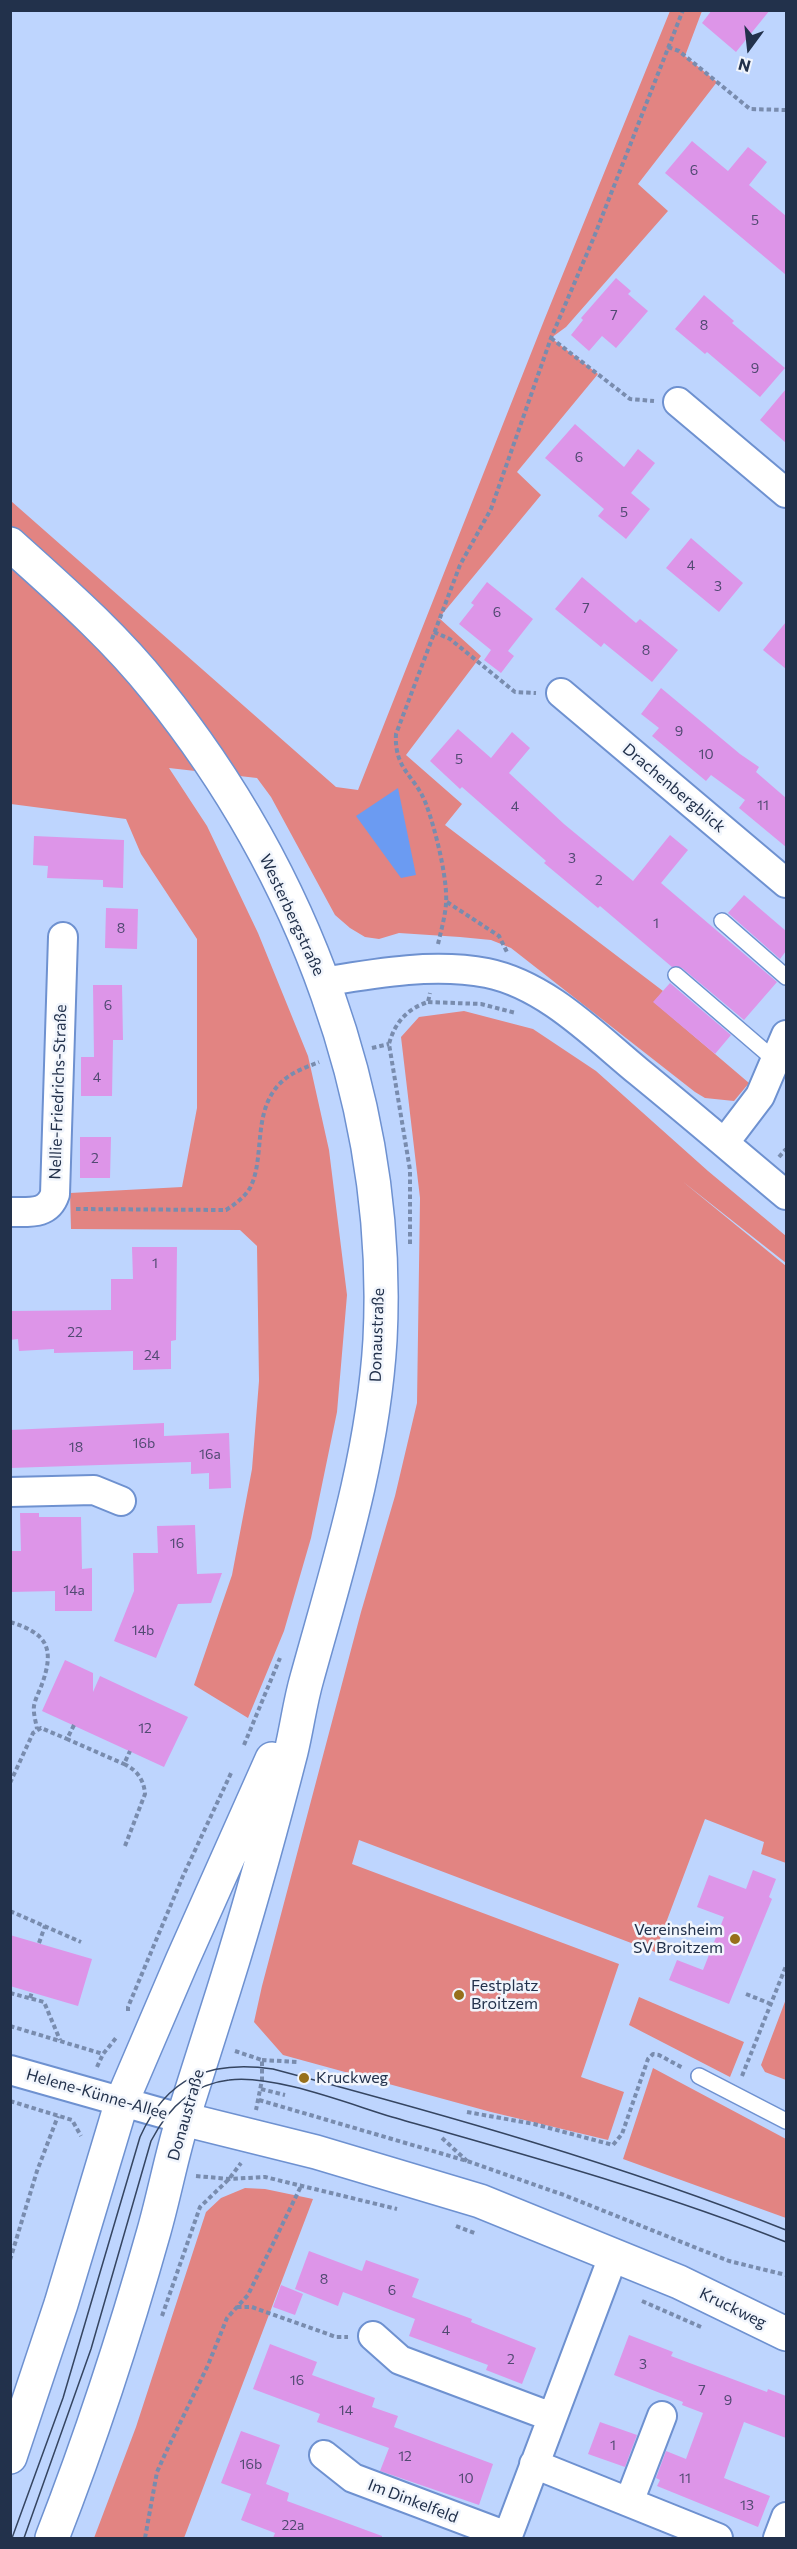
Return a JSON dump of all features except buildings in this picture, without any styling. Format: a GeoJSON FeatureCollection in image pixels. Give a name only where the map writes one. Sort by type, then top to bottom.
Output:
{"type":"FeatureCollection","features":[{"type":"Feature","properties":{"kind":"main road","name":"Westerbergstraße"},"geometry":{"type":"LineString","coordinates":[[10,544],[105,631],[157,690],[197,745],[265,853],[323,982]]}},
{"type":"Feature","properties":{"kind":"main road","name":"Donaustraße"},"geometry":{"type":"LineString","coordinates":[[52,2538],[71,2491],[133,2303],[183,2119],[258,1877],[292,1748],[305,1686],[358,1494],[370,1432],[380,1338],[378,1250],[372,1172],[350,1062],[323,982]]}},
{"type":"Feature","properties":{"kind":"main road","name":"Donaustraße"},"geometry":{"type":"LineString","coordinates":[[10,2457],[57,2315],[122,2101],[305,1686]]}},
{"type":"Feature","properties":{"kind":"main road","name":"Kruckweg"},"geometry":{"type":"LineString","coordinates":[[183,2119],[306,2150],[480,2201],[608,2268],[767,2302],[786,2309]]}},
{"type":"Feature","properties":{"kind":"main road","name":"Kruckweg"},"geometry":{"type":"LineString","coordinates":[[679,2282],[786,2334]]}},
{"type":"Feature","properties":{"kind":"street"},"geometry":{"type":"LineString","coordinates":[[678,402],[786,493]]}},
{"type":"Feature","properties":{"kind":"street","name":"Drachenbergblick"},"geometry":{"type":"LineString","coordinates":[[561,693],[786,883]]}},
{"type":"Feature","properties":{"kind":"street","name":"Nellie-Friedrichs-Straße"},"geometry":{"type":"LineString","coordinates":[[47,1209],[55,1194],[63,937]]}},
{"type":"Feature","properties":{"kind":"street","name":"Westerbergstraße"},"geometry":{"type":"LineString","coordinates":[[323,982],[381,972],[434,970],[487,974],[514,982],[538,994],[595,1035],[786,1195]]}},
{"type":"Feature","properties":{"kind":"street"},"geometry":{"type":"LineString","coordinates":[[724,1142],[760,1096],[786,1035]]}},
{"type":"Feature","properties":{"kind":"street"},"geometry":{"type":"LineString","coordinates":[[10,1212],[47,1209]]}},
{"type":"Feature","properties":{"kind":"street"},"geometry":{"type":"LineString","coordinates":[[10,1492],[94,1490],[121,1501]]}},
{"type":"Feature","properties":{"kind":"street","name":"Helene-Künne-Allee"},"geometry":{"type":"LineString","coordinates":[[10,2070],[183,2119]]}},
{"type":"Feature","properties":{"kind":"street","name":"Im Dinkelfeld"},"geometry":{"type":"LineString","coordinates":[[324,2455],[353,2478],[507,2537],[608,2268]]}},
{"type":"Feature","properties":{"kind":"street"},"geometry":{"type":"LineString","coordinates":[[373,2336],[400,2360],[552,2416]]}},
{"type":"Feature","properties":{"kind":"street"},"geometry":{"type":"LineString","coordinates":[[629,2502],[662,2416]]}},
{"type":"Feature","properties":{"kind":"street"},"geometry":{"type":"LineString","coordinates":[[534,2464],[718,2538]]}},
{"type":"Feature","properties":{"kind":"street"},"geometry":{"type":"LineString","coordinates":[[778,2538],[786,2517]]}},
{"type":"Feature","properties":{"kind":"lane"},"geometry":{"type":"LineString","coordinates":[[722,921],[786,977]]}},
{"type":"Feature","properties":{"kind":"lane"},"geometry":{"type":"LineString","coordinates":[[676,975],[776,1061]]}},
{"type":"Feature","properties":{"kind":"lane"},"geometry":{"type":"LineString","coordinates":[[699,2076],[786,2121]]}},
{"type":"Feature","properties":{"kind":"path"},"geometry":{"type":"LineString","coordinates":[[389,1044],[393,1031],[404,1014],[428,1002],[447,902],[441,858],[425,803],[399,763],[395,750],[396,734],[459,565],[491,509],[551,338],[594,237],[683,10]]}},
{"type":"Feature","properties":{"kind":"path"},"geometry":{"type":"LineString","coordinates":[[668,47],[679,51],[750,109],[786,110]]}},
{"type":"Feature","properties":{"kind":"path"},"geometry":{"type":"LineString","coordinates":[[551,338],[630,399],[678,402]]}},
{"type":"Feature","properties":{"kind":"path"},"geometry":{"type":"LineString","coordinates":[[434,632],[450,639],[515,692],[561,693]]}},
{"type":"Feature","properties":{"kind":"path"},"geometry":{"type":"LineString","coordinates":[[316,1051],[322,1072]]}},
{"type":"Feature","properties":{"kind":"path"},"geometry":{"type":"LineString","coordinates":[[47,1209],[226,1210],[249,1190],[253,1179],[263,1118],[276,1089],[288,1076],[320,1062]]}},
{"type":"Feature","properties":{"kind":"path"},"geometry":{"type":"LineString","coordinates":[[10,1622],[38,1634],[45,1642],[49,1653],[49,1664],[34,1706],[37,1729]]}},
{"type":"Feature","properties":{"kind":"path"},"geometry":{"type":"LineString","coordinates":[[243,1748],[283,1650]]}},
{"type":"Feature","properties":{"kind":"path"},"geometry":{"type":"LineString","coordinates":[[68,1739],[74,1725]]}},
{"type":"Feature","properties":{"kind":"path"},"geometry":{"type":"LineString","coordinates":[[10,1783],[33,1733],[41,1728],[124,1764],[139,1775],[145,1794],[125,1846]]}},
{"type":"Feature","properties":{"kind":"path"},"geometry":{"type":"LineString","coordinates":[[124,1764],[130,1752]]}},
{"type":"Feature","properties":{"kind":"path"},"geometry":{"type":"LineString","coordinates":[[129,2014],[128,2007],[178,1887],[233,1770]]}},
{"type":"Feature","properties":{"kind":"path"},"geometry":{"type":"LineString","coordinates":[[10,1911],[81,1942]]}},
{"type":"Feature","properties":{"kind":"path"},"geometry":{"type":"LineString","coordinates":[[39,1943],[45,1926]]}},
{"type":"Feature","properties":{"kind":"path"},"geometry":{"type":"LineString","coordinates":[[734,2094],[786,1966]]}},
{"type":"Feature","properties":{"kind":"path"},"geometry":{"type":"LineString","coordinates":[[30,1998],[32,1992]]}},
{"type":"Feature","properties":{"kind":"path"},"geometry":{"type":"LineString","coordinates":[[10,1993],[44,2002],[60,2040]]}},
{"type":"Feature","properties":{"kind":"path"},"geometry":{"type":"LineString","coordinates":[[746,1994],[771,2004]]}},
{"type":"Feature","properties":{"kind":"path"},"geometry":{"type":"LineString","coordinates":[[10,2026],[103,2054],[122,2030]]}},
{"type":"Feature","properties":{"kind":"path"},"geometry":{"type":"LineString","coordinates":[[466,2112],[534,2124],[613,2145],[622,2134],[648,2059],[653,2054],[699,2076]]}},
{"type":"Feature","properties":{"kind":"path"},"geometry":{"type":"LineString","coordinates":[[262,2060],[297,2062]]}},
{"type":"Feature","properties":{"kind":"path"},"geometry":{"type":"LineString","coordinates":[[261,2089],[285,2095]]}},
{"type":"Feature","properties":{"kind":"path"},"geometry":{"type":"LineString","coordinates":[[10,2101],[72,2120]]}},
{"type":"Feature","properties":{"kind":"path"},"geometry":{"type":"LineString","coordinates":[[10,2260],[37,2171],[58,2116]]}},
{"type":"Feature","properties":{"kind":"path"},"geometry":{"type":"LineString","coordinates":[[442,2138],[467,2161]]}},
{"type":"Feature","properties":{"kind":"path"},"geometry":{"type":"LineString","coordinates":[[229,2179],[265,2177],[302,2184],[404,2211]]}},
{"type":"Feature","properties":{"kind":"path"},"geometry":{"type":"LineString","coordinates":[[145,2538],[157,2472],[208,2365],[227,2318],[248,2295],[302,2184]]}},
{"type":"Feature","properties":{"kind":"path"},"geometry":{"type":"LineString","coordinates":[[448,2224],[480,2234]]}},
{"type":"Feature","properties":{"kind":"path"},"geometry":{"type":"LineString","coordinates":[[608,2268],[707,2330]]}},
{"type":"Feature","properties":{"kind":"path"},"geometry":{"type":"LineString","coordinates":[[237,2307],[252,2307],[336,2337],[373,2336]]}},
{"type":"Feature","properties":{"kind":"shaded area"},"geometry":{"type":"Polygon","coordinates":[[[670,11],[702,11],[685,56],[717,82],[638,184],[668,211],[566,327],[551,338],[598,374],[517,472],[541,495],[439,618],[481,656],[406,755],[462,804],[445,825],[663,991],[654,1002],[749,1083],[734,1101],[705,1098],[511,948],[491,940],[399,933],[379,939],[365,937],[335,915],[271,797],[257,778],[169,768],[207,826],[258,933],[308,1056],[329,1150],[347,1295],[337,1412],[311,1538],[284,1631],[248,1718],[194,1685],[232,1575],[252,1469],[259,1381],[257,1246],[240,1230],[71,1229],[70,1193],[182,1187],[197,1108],[197,939],[141,854],[126,819],[11,804],[11,501],[336,787],[358,790],[545,318],[670,11]]]}},
{"type":"Feature","properties":{"kind":"shaded area"},"geometry":{"type":"Polygon","coordinates":[[[464,1011],[533,1029],[596,1071],[708,1171],[786,1236],[786,1263],[682,1181],[786,1266],[786,1863],[761,1854],[764,1842],[705,1819],[655,1952],[359,1840],[352,1864],[619,1964],[581,2077],[624,2092],[608,2140],[491,2112],[283,2055],[254,2022],[361,1612],[395,1496],[417,1403],[420,1198],[401,1037],[419,1017],[464,1011]]]}},
{"type":"Feature","properties":{"kind":"shaded area"},"geometry":{"type":"Polygon","coordinates":[[[639,1997],[744,2042],[730,2077],[629,2025],[639,1997]]]}},
{"type":"Feature","properties":{"kind":"shaded area"},"geometry":{"type":"Polygon","coordinates":[[[786,1999],[786,2080],[765,2072],[761,2065],[786,1999]]]}},
{"type":"Feature","properties":{"kind":"shaded area"},"geometry":{"type":"Polygon","coordinates":[[[653,2068],[786,2139],[786,2218],[623,2159],[653,2068]]]}},
{"type":"Feature","properties":{"kind":"shaded area"},"geometry":{"type":"Polygon","coordinates":[[[245,2188],[265,2189],[313,2199],[184,2538],[94,2538],[136,2427],[206,2212],[221,2198],[245,2188]]]}},
{"type":"Feature","properties":{"kind":"water"},"geometry":{"type":"Polygon","coordinates":[[[398,788],[416,875],[401,878],[356,816],[398,788]]]}},
{"type":"Feature","properties":{"kind":"tram line"},"geometry":{"type":"LineString","coordinates":[[12,2538],[63,2398],[140,2137],[163,2100],[193,2077],[229,2067],[273,2069],[403,2104],[596,2162],[786,2230]]}},
{"type":"Feature","properties":{"kind":"tram line"},"geometry":{"type":"LineString","coordinates":[[24,2538],[91,2349],[151,2141],[173,2109],[182,2100],[203,2087],[216,2082],[247,2079],[311,2091],[640,2190],[786,2242]]}},
{"type":"Feature","properties":{"kind":"place","name":"Vereinsheim SV Broitzem"},"geometry":{"type":"Point","coordinates":[735,1939]}},
{"type":"Feature","properties":{"kind":"place","name":"Festplatz Broitzem"},"geometry":{"type":"Point","coordinates":[459,1995]}},
{"type":"Feature","properties":{"kind":"place","name":"Kruckweg"},"geometry":{"type":"Point","coordinates":[304,2078]}}]}
